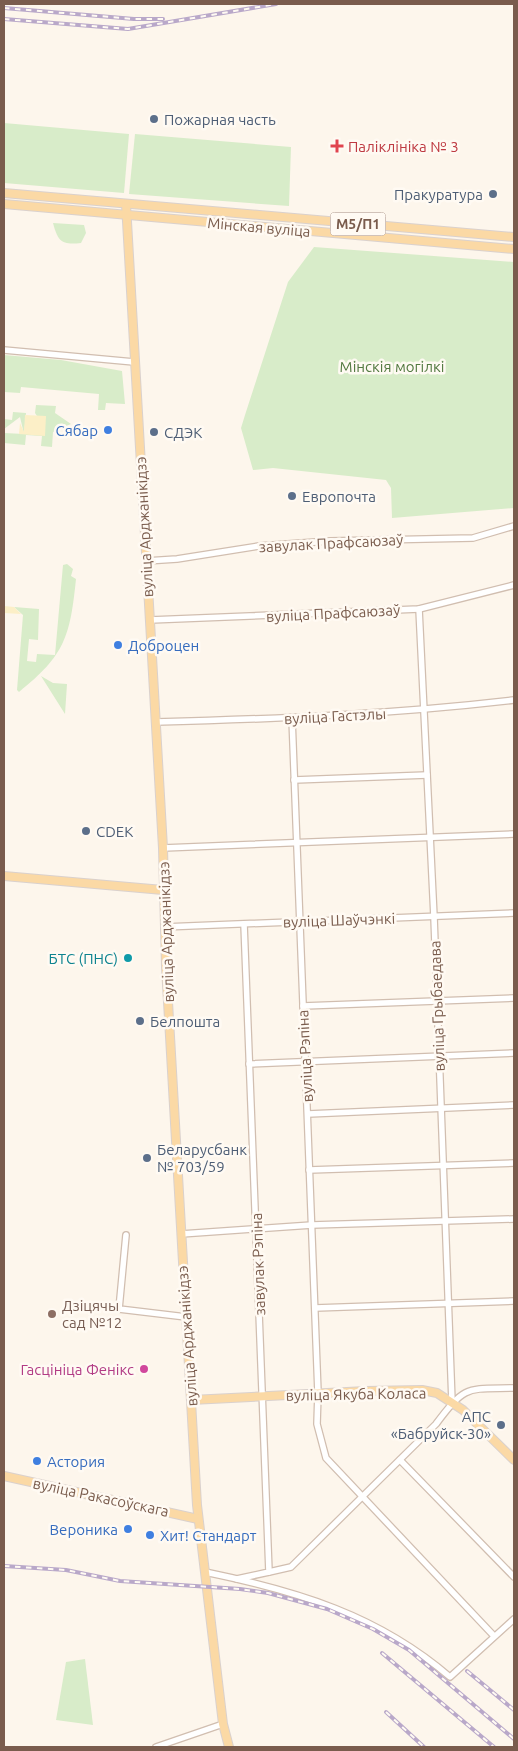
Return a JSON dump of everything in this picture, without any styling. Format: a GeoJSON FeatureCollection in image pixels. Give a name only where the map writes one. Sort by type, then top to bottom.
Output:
{"type":"FeatureCollection","features":[{"type":"Feature","properties":{"kind":"main road","name":"Мінская вуліца"},"geometry":{"type":"LineString","coordinates":[[4,194],[514,237]]}},
{"type":"Feature","properties":{"kind":"main road","name":"Мінская вуліца"},"geometry":{"type":"LineString","coordinates":[[4,204],[514,248]]}},
{"type":"Feature","properties":{"kind":"main road","name":"вуліца Арджанікідзэ"},"geometry":{"type":"LineString","coordinates":[[126,204],[163,848],[164,927],[198,1519],[223,1724],[229,1747]]}},
{"type":"Feature","properties":{"kind":"main road"},"geometry":{"type":"LineString","coordinates":[[4,876],[163,890]]}},
{"type":"Feature","properties":{"kind":"main road","name":"вуліца Якуба Коласа"},"geometry":{"type":"LineString","coordinates":[[191,1400],[318,1393],[422,1390],[436,1393],[452,1402],[478,1422],[514,1460]]}},
{"type":"Feature","properties":{"kind":"main road","name":"вуліца Ракасоўскага"},"geometry":{"type":"LineString","coordinates":[[4,1476],[198,1519]]}},
{"type":"Feature","properties":{"kind":"street"},"geometry":{"type":"LineString","coordinates":[[4,350],[134,362]]}},
{"type":"Feature","properties":{"kind":"street","name":"завулак Прафсаюзаў"},"geometry":{"type":"LineString","coordinates":[[146,561],[177,559],[259,546],[330,541],[473,538],[514,526]]}},
{"type":"Feature","properties":{"kind":"street","name":"вуліца Прафсаюзаў"},"geometry":{"type":"LineString","coordinates":[[150,620],[419,609],[514,585]]}},
{"type":"Feature","properties":{"kind":"street","name":"вуліца Грыбаедава"},"geometry":{"type":"LineString","coordinates":[[419,609],[428,838],[434,917],[444,1222],[450,1304],[452,1402]]}},
{"type":"Feature","properties":{"kind":"street","name":"вуліца Гастэлы"},"geometry":{"type":"LineString","coordinates":[[156,722],[292,718],[424,711],[514,700]]}},
{"type":"Feature","properties":{"kind":"street","name":"вуліца Рэпіна"},"geometry":{"type":"LineString","coordinates":[[292,718],[315,1308],[318,1393],[317,1424],[322,1449],[326,1458],[361,1497],[494,1636]]}},
{"type":"Feature","properties":{"kind":"street"},"geometry":{"type":"LineString","coordinates":[[294,780],[427,775]]}},
{"type":"Feature","properties":{"kind":"street"},"geometry":{"type":"LineString","coordinates":[[163,848],[514,834]]}},
{"type":"Feature","properties":{"kind":"street","name":"вуліца Шаўчэнкі"},"geometry":{"type":"LineString","coordinates":[[164,927],[514,913]]}},
{"type":"Feature","properties":{"kind":"street","name":"завулак Рэпіна"},"geometry":{"type":"LineString","coordinates":[[244,924],[269,1572]]}},
{"type":"Feature","properties":{"kind":"street"},"geometry":{"type":"LineString","coordinates":[[303,1006],[514,998]]}},
{"type":"Feature","properties":{"kind":"street"},"geometry":{"type":"LineString","coordinates":[[249,1064],[305,1060],[514,1053]]}},
{"type":"Feature","properties":{"kind":"street"},"geometry":{"type":"LineString","coordinates":[[308,1114],[514,1105]]}},
{"type":"Feature","properties":{"kind":"street"},"geometry":{"type":"LineString","coordinates":[[310,1170],[514,1163]]}},
{"type":"Feature","properties":{"kind":"street"},"geometry":{"type":"LineString","coordinates":[[181,1234],[312,1225],[514,1219]]}},
{"type":"Feature","properties":{"kind":"street"},"geometry":{"type":"LineString","coordinates":[[126,1236],[120,1310],[186,1317]]}},
{"type":"Feature","properties":{"kind":"street"},"geometry":{"type":"LineString","coordinates":[[315,1308],[514,1301]]}},
{"type":"Feature","properties":{"kind":"street"},"geometry":{"type":"LineString","coordinates":[[237,1579],[291,1567],[436,1424],[452,1402],[464,1391],[514,1388]]}},
{"type":"Feature","properties":{"kind":"street"},"geometry":{"type":"LineString","coordinates":[[400,1460],[514,1577]]}},
{"type":"Feature","properties":{"kind":"street"},"geometry":{"type":"LineString","coordinates":[[205,1572],[297,1594],[377,1626],[410,1646],[450,1677],[514,1619]]}},
{"type":"Feature","properties":{"kind":"street"},"geometry":{"type":"LineString","coordinates":[[156,1747],[223,1724]]}},
{"type":"Feature","properties":{"kind":"green space"},"geometry":{"type":"Polygon","coordinates":[[[4,123],[129,134],[124,193],[4,183],[4,123]]]}},
{"type":"Feature","properties":{"kind":"green space"},"geometry":{"type":"Polygon","coordinates":[[[135,134],[291,147],[289,206],[129,194],[135,134]]]}},
{"type":"Feature","properties":{"kind":"green space"},"geometry":{"type":"Polygon","coordinates":[[[53,223],[84,225],[86,233],[81,243],[65,243],[59,238],[53,223]]]}},
{"type":"Feature","properties":{"kind":"green space","name":"Мінскія могілкі"},"geometry":{"type":"Polygon","coordinates":[[[314,247],[514,262],[514,508],[392,518],[391,488],[386,480],[273,468],[253,470],[241,428],[288,282],[314,247]]]}},
{"type":"Feature","properties":{"kind":"green space"},"geometry":{"type":"Polygon","coordinates":[[[4,355],[61,360],[122,371],[125,404],[106,403],[105,410],[98,410],[99,394],[21,387],[20,393],[4,392],[4,355]]]}},
{"type":"Feature","properties":{"kind":"green space"},"geometry":{"type":"Polygon","coordinates":[[[36,405],[56,406],[55,413],[71,424],[53,432],[52,447],[41,446],[42,436],[26,435],[25,445],[4,443],[4,433],[24,434],[46,417],[37,416],[35,413],[36,405]]]}},
{"type":"Feature","properties":{"kind":"green space"},"geometry":{"type":"Polygon","coordinates":[[[13,412],[26,413],[24,434],[20,417],[4,429],[4,419],[12,420],[13,412]]]}},
{"type":"Feature","properties":{"kind":"green space"},"geometry":{"type":"Polygon","coordinates":[[[67,564],[73,569],[71,576],[76,579],[71,616],[67,630],[56,655],[19,692],[17,690],[23,615],[14,607],[39,609],[38,640],[29,639],[27,661],[36,662],[37,654],[55,655],[63,565],[67,564]]]}},
{"type":"Feature","properties":{"kind":"green space"},"geometry":{"type":"Polygon","coordinates":[[[41,676],[53,683],[67,684],[65,714],[41,676]]]}},
{"type":"Feature","properties":{"kind":"green space"},"geometry":{"type":"Polygon","coordinates":[[[85,1659],[93,1725],[56,1720],[66,1662],[85,1659]]]}},
{"type":"Feature","properties":{"kind":"sand"},"geometry":{"type":"Polygon","coordinates":[[[25,415],[46,416],[45,436],[19,434],[20,423],[24,432],[25,415]]]}},
{"type":"Feature","properties":{"kind":"sand"},"geometry":{"type":"Polygon","coordinates":[[[4,606],[14,607],[21,614],[4,613],[4,606]]]}},
{"type":"Feature","properties":{"kind":"railway"},"geometry":{"type":"LineString","coordinates":[[4,19],[128,29],[276,4]]}},
{"type":"Feature","properties":{"kind":"railway"},"geometry":{"type":"LineString","coordinates":[[4,8],[134,19],[163,19]]}},
{"type":"Feature","properties":{"kind":"railway"},"geometry":{"type":"LineString","coordinates":[[4,1566],[66,1570],[120,1581],[240,1589],[268,1593],[327,1609],[373,1629],[409,1650],[514,1739]]}},
{"type":"Feature","properties":{"kind":"railway"},"geometry":{"type":"LineString","coordinates":[[382,1653],[494,1747]]}},
{"type":"Feature","properties":{"kind":"railway"},"geometry":{"type":"LineString","coordinates":[[467,1671],[514,1710]]}},
{"type":"Feature","properties":{"kind":"railway"},"geometry":{"type":"LineString","coordinates":[[386,1712],[424,1747]]}},
{"type":"Feature","properties":{"kind":"place","name":"Пожарная часть"},"geometry":{"type":"Point","coordinates":[154,119]}},
{"type":"Feature","properties":{"kind":"place","name":"Паліклініка № 3"},"geometry":{"type":"Point","coordinates":[337,146]}},
{"type":"Feature","properties":{"kind":"place","name":"Пракуратура"},"geometry":{"type":"Point","coordinates":[493,194]}},
{"type":"Feature","properties":{"kind":"place","name":"Сябар"},"geometry":{"type":"Point","coordinates":[108,430]}},
{"type":"Feature","properties":{"kind":"place","name":"СДЭК"},"geometry":{"type":"Point","coordinates":[154,432]}},
{"type":"Feature","properties":{"kind":"place","name":"Европочта"},"geometry":{"type":"Point","coordinates":[292,496]}},
{"type":"Feature","properties":{"kind":"place","name":"Доброцен"},"geometry":{"type":"Point","coordinates":[118,645]}},
{"type":"Feature","properties":{"kind":"place","name":"CDEK"},"geometry":{"type":"Point","coordinates":[86,831]}},
{"type":"Feature","properties":{"kind":"place","name":"БТС (ПНС)"},"geometry":{"type":"Point","coordinates":[128,958]}},
{"type":"Feature","properties":{"kind":"place","name":"Белпошта"},"geometry":{"type":"Point","coordinates":[140,1021]}},
{"type":"Feature","properties":{"kind":"place","name":"Беларусбанк № 703/59"},"geometry":{"type":"Point","coordinates":[147,1158]}},
{"type":"Feature","properties":{"kind":"place","name":"Дзіцячы сад №12"},"geometry":{"type":"Point","coordinates":[52,1314]}},
{"type":"Feature","properties":{"kind":"place","name":"Гасцініца Фенікс"},"geometry":{"type":"Point","coordinates":[144,1369]}},
{"type":"Feature","properties":{"kind":"place","name":"АПС «Бабруйск-30»"},"geometry":{"type":"Point","coordinates":[501,1425]}},
{"type":"Feature","properties":{"kind":"place","name":"Астория"},"geometry":{"type":"Point","coordinates":[37,1461]}},
{"type":"Feature","properties":{"kind":"place","name":"Вероника"},"geometry":{"type":"Point","coordinates":[128,1529]}},
{"type":"Feature","properties":{"kind":"place","name":"Хит! Стандарт"},"geometry":{"type":"Point","coordinates":[150,1535]}}]}
